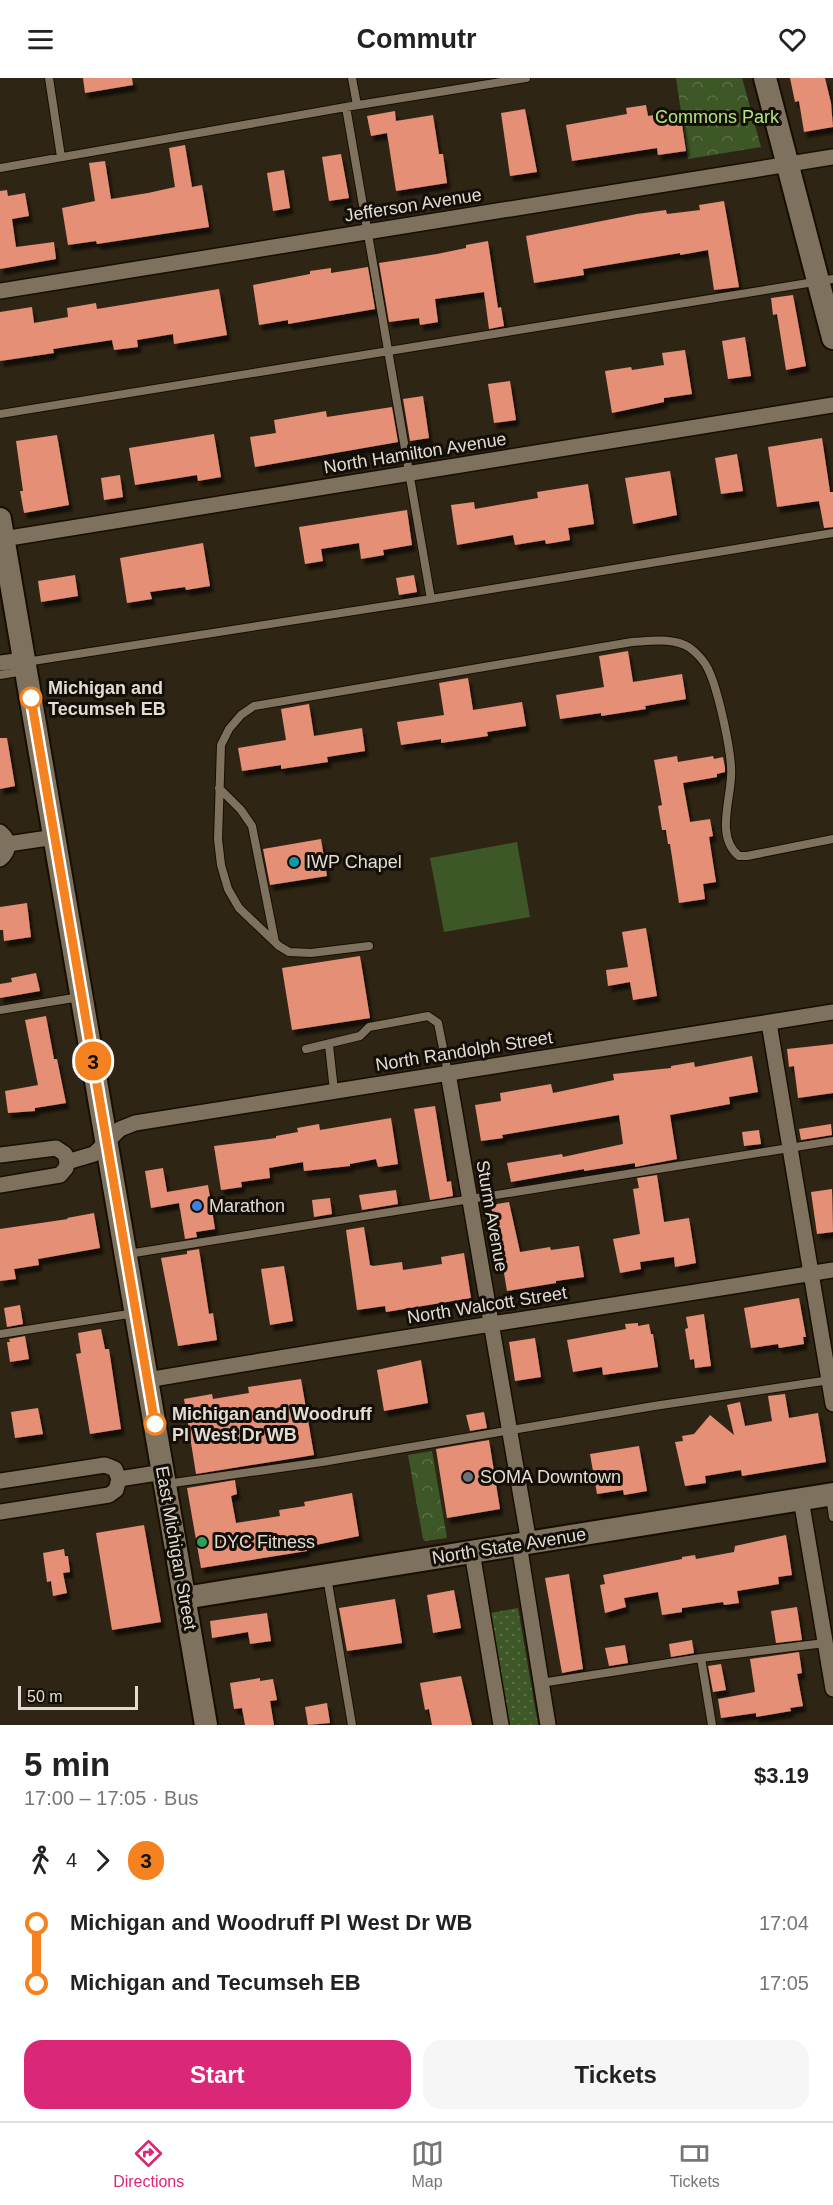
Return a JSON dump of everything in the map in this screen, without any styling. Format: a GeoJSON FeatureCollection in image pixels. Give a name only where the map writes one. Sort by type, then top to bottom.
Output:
{"type":"FeatureCollection","features":[{"type":"Feature","properties":{"kind":"main road"},"geometry":{"type":"LineString","coordinates":[[765,78],[788,165],[826,280],[833,338]]}},
{"type":"Feature","properties":{"kind":"main road","name":"East Michigan Street"},"geometry":{"type":"LineString","coordinates":[[2,529],[206,1725]]}},
{"type":"Feature","properties":{"kind":"main road","name":"North State Avenue"},"geometry":{"type":"LineString","coordinates":[[184,1598],[831,1495]]}},
{"type":"Feature","properties":{"kind":"street","name":"Jefferson Avenue"},"geometry":{"type":"LineString","coordinates":[[0,291],[833,157]]}},
{"type":"Feature","properties":{"kind":"street","name":"North Hamilton Avenue"},"geometry":{"type":"LineString","coordinates":[[2,529],[411,473],[833,405]]}},
{"type":"Feature","properties":{"kind":"street"},"geometry":{"type":"LineString","coordinates":[[0,663],[25,664]]}},
{"type":"Feature","properties":{"kind":"street"},"geometry":{"type":"LineString","coordinates":[[0,859],[6,852],[4,838],[55,837]]}},
{"type":"Feature","properties":{"kind":"street","name":"North Randolph Street"},"geometry":{"type":"LineString","coordinates":[[67,1161],[89,1157],[120,1130],[135,1123],[833,1012]]}},
{"type":"Feature","properties":{"kind":"street"},"geometry":{"type":"LineString","coordinates":[[769,1023],[831,1380],[833,1404]]}},
{"type":"Feature","properties":{"kind":"street","name":"Sturm Avenue"},"geometry":{"type":"LineString","coordinates":[[448,1073],[509,1429],[548,1725]]}},
{"type":"Feature","properties":{"kind":"street"},"geometry":{"type":"LineString","coordinates":[[0,1155],[56,1148],[65,1154],[67,1161],[66,1168],[60,1175],[0,1185]]}},
{"type":"Feature","properties":{"kind":"street","name":"North Walcott Street"},"geometry":{"type":"LineString","coordinates":[[147,1380],[324,1349],[491,1325],[833,1270]]}},
{"type":"Feature","properties":{"kind":"street"},"geometry":{"type":"LineString","coordinates":[[0,1481],[105,1465],[115,1469],[119,1479],[116,1490],[109,1495],[0,1512]]}},
{"type":"Feature","properties":{"kind":"street"},"geometry":{"type":"LineString","coordinates":[[119,1479],[164,1478]]}},
{"type":"Feature","properties":{"kind":"street"},"geometry":{"type":"LineString","coordinates":[[801,1499],[833,1689]]}},
{"type":"Feature","properties":{"kind":"street"},"geometry":{"type":"LineString","coordinates":[[472,1552],[501,1725]]}},
{"type":"Feature","properties":{"kind":"lane"},"geometry":{"type":"LineString","coordinates":[[49,78],[62,157]]}},
{"type":"Feature","properties":{"kind":"lane"},"geometry":{"type":"LineString","coordinates":[[352,78],[357,105]]}},
{"type":"Feature","properties":{"kind":"lane"},"geometry":{"type":"LineString","coordinates":[[0,168],[357,105],[526,78]]}},
{"type":"Feature","properties":{"kind":"lane"},"geometry":{"type":"LineString","coordinates":[[346,107],[431,599]]}},
{"type":"Feature","properties":{"kind":"lane"},"geometry":{"type":"LineString","coordinates":[[0,414],[826,280]]}},
{"type":"Feature","properties":{"kind":"lane"},"geometry":{"type":"LineString","coordinates":[[0,675],[25,664],[833,533]]}},
{"type":"Feature","properties":{"kind":"lane"},"geometry":{"type":"LineString","coordinates":[[369,946],[310,953],[289,952],[276,943],[239,908],[228,889],[221,865],[218,839],[221,745],[229,729],[241,715],[254,706],[632,642],[678,642],[690,648],[708,669],[718,703],[732,765],[726,826],[729,844],[734,852],[739,856],[747,856],[833,839]]}},
{"type":"Feature","properties":{"kind":"lane"},"geometry":{"type":"LineString","coordinates":[[219,788],[241,810],[252,826],[276,943]]}},
{"type":"Feature","properties":{"kind":"lane"},"geometry":{"type":"LineString","coordinates":[[0,1010],[82,997]]}},
{"type":"Feature","properties":{"kind":"lane"},"geometry":{"type":"LineString","coordinates":[[306,1049],[360,1036],[369,1027],[428,1016],[438,1023],[448,1073]]}},
{"type":"Feature","properties":{"kind":"lane"},"geometry":{"type":"LineString","coordinates":[[329,1045],[334,1090]]}},
{"type":"Feature","properties":{"kind":"lane"},"geometry":{"type":"LineString","coordinates":[[126,1254],[470,1201],[833,1141]]}},
{"type":"Feature","properties":{"kind":"lane"},"geometry":{"type":"LineString","coordinates":[[0,1334],[136,1313]]}},
{"type":"Feature","properties":{"kind":"lane"},"geometry":{"type":"LineString","coordinates":[[164,1478],[322,1461],[509,1429],[831,1380]]}},
{"type":"Feature","properties":{"kind":"lane"},"geometry":{"type":"LineString","coordinates":[[831,1495],[833,1517]]}},
{"type":"Feature","properties":{"kind":"lane"},"geometry":{"type":"LineString","coordinates":[[327,1575],[352,1725]]}},
{"type":"Feature","properties":{"kind":"lane"},"geometry":{"type":"LineString","coordinates":[[541,1683],[701,1658],[825,1642]]}},
{"type":"Feature","properties":{"kind":"lane"},"geometry":{"type":"LineString","coordinates":[[701,1658],[712,1725]]}},
{"type":"Feature","properties":{"kind":"green space","name":"Commons Park"},"geometry":{"type":"Polygon","coordinates":[[[676,78],[742,78],[761,147],[688,159],[676,78]]]}},
{"type":"Feature","properties":{"kind":"green space"},"geometry":{"type":"Polygon","coordinates":[[[517,842],[530,917],[444,932],[430,858],[517,842]]]}},
{"type":"Feature","properties":{"kind":"green space"},"geometry":{"type":"Polygon","coordinates":[[[432,1451],[447,1538],[425,1541],[408,1455],[432,1451]]]}},
{"type":"Feature","properties":{"kind":"green space"},"geometry":{"type":"Polygon","coordinates":[[[518,1608],[538,1725],[509,1725],[490,1613],[518,1608]]]}},
{"type":"Feature","properties":{"kind":"building"},"geometry":{"type":"Polygon","coordinates":[[[83,78],[132,78],[133,85],[85,93],[83,78]]]}},
{"type":"Feature","properties":{"kind":"building"},"geometry":{"type":"Polygon","coordinates":[[[790,78],[825,78],[831,103],[833,127],[804,132],[799,101],[795,102],[790,78]]]}},
{"type":"Feature","properties":{"kind":"building"},"geometry":{"type":"Polygon","coordinates":[[[646,105],[648,116],[680,111],[686,151],[658,155],[657,148],[572,161],[566,125],[627,114],[626,108],[646,105]]]}},
{"type":"Feature","properties":{"kind":"building"},"geometry":{"type":"Polygon","coordinates":[[[525,109],[537,172],[510,176],[501,113],[525,109]]]}},
{"type":"Feature","properties":{"kind":"building"},"geometry":{"type":"Polygon","coordinates":[[[395,111],[396,121],[433,115],[439,154],[443,154],[447,183],[396,191],[387,133],[371,136],[367,116],[395,111]]]}},
{"type":"Feature","properties":{"kind":"building"},"geometry":{"type":"Polygon","coordinates":[[[185,145],[192,187],[202,185],[209,227],[97,244],[96,241],[68,245],[62,208],[95,201],[89,163],[105,161],[111,199],[148,193],[175,187],[169,148],[185,145]]]}},
{"type":"Feature","properties":{"kind":"building"},"geometry":{"type":"Polygon","coordinates":[[[341,154],[349,198],[329,201],[322,157],[341,154]]]}},
{"type":"Feature","properties":{"kind":"building"},"geometry":{"type":"Polygon","coordinates":[[[284,170],[290,208],[273,211],[267,173],[284,170]]]}},
{"type":"Feature","properties":{"kind":"building"},"geometry":{"type":"Polygon","coordinates":[[[7,190],[8,196],[25,193],[29,216],[12,219],[16,247],[54,242],[56,259],[0,269],[0,191],[7,190]]]}},
{"type":"Feature","properties":{"kind":"building"},"geometry":{"type":"Polygon","coordinates":[[[724,201],[739,287],[714,290],[708,250],[583,269],[584,275],[534,283],[526,236],[637,214],[666,210],[667,214],[700,210],[699,205],[724,201]]]}},
{"type":"Feature","properties":{"kind":"building"},"geometry":{"type":"Polygon","coordinates":[[[488,241],[498,308],[501,307],[504,326],[489,329],[484,292],[435,299],[438,322],[420,325],[419,318],[389,322],[379,263],[437,254],[488,241]]]}},
{"type":"Feature","properties":{"kind":"building"},"geometry":{"type":"Polygon","coordinates":[[[368,267],[375,309],[288,324],[288,320],[259,325],[253,285],[310,274],[310,271],[331,268],[331,273],[368,267]]]}},
{"type":"Feature","properties":{"kind":"building"},"geometry":{"type":"Polygon","coordinates":[[[219,289],[227,335],[174,344],[173,334],[137,340],[138,347],[114,350],[112,340],[53,349],[54,353],[0,361],[0,312],[32,307],[34,323],[68,317],[67,308],[96,303],[97,309],[219,289]]]}},
{"type":"Feature","properties":{"kind":"building"},"geometry":{"type":"Polygon","coordinates":[[[793,295],[806,366],[786,370],[777,314],[773,315],[771,298],[793,295]]]}},
{"type":"Feature","properties":{"kind":"building"},"geometry":{"type":"Polygon","coordinates":[[[745,337],[751,376],[728,379],[722,341],[745,337]]]}},
{"type":"Feature","properties":{"kind":"building"},"geometry":{"type":"Polygon","coordinates":[[[685,350],[692,394],[664,398],[664,402],[612,413],[605,371],[664,365],[662,353],[685,350]]]}},
{"type":"Feature","properties":{"kind":"building"},"geometry":{"type":"Polygon","coordinates":[[[510,381],[516,420],[494,423],[488,384],[510,381]]]}},
{"type":"Feature","properties":{"kind":"building"},"geometry":{"type":"Polygon","coordinates":[[[423,396],[429,438],[410,441],[403,399],[423,396]]]}},
{"type":"Feature","properties":{"kind":"building"},"geometry":{"type":"Polygon","coordinates":[[[392,407],[398,442],[255,467],[250,437],[276,433],[274,420],[326,411],[327,417],[392,407]]]}},
{"type":"Feature","properties":{"kind":"building"},"geometry":{"type":"Polygon","coordinates":[[[214,434],[221,477],[198,481],[197,475],[135,485],[129,448],[214,434]]]}},
{"type":"Feature","properties":{"kind":"building"},"geometry":{"type":"Polygon","coordinates":[[[57,435],[69,505],[24,513],[16,441],[57,435]]]}},
{"type":"Feature","properties":{"kind":"building"},"geometry":{"type":"Polygon","coordinates":[[[822,438],[830,492],[833,492],[833,527],[824,528],[819,501],[777,507],[768,447],[822,438]]]}},
{"type":"Feature","properties":{"kind":"building"},"geometry":{"type":"Polygon","coordinates":[[[737,454],[743,491],[721,494],[715,458],[737,454]]]}},
{"type":"Feature","properties":{"kind":"building"},"geometry":{"type":"Polygon","coordinates":[[[670,471],[677,515],[633,524],[625,478],[670,471]]]}},
{"type":"Feature","properties":{"kind":"building"},"geometry":{"type":"Polygon","coordinates":[[[120,475],[123,497],[104,500],[101,478],[120,475]]]}},
{"type":"Feature","properties":{"kind":"building"},"geometry":{"type":"Polygon","coordinates":[[[588,484],[594,524],[568,528],[570,540],[546,544],[545,540],[515,545],[513,535],[457,545],[451,505],[474,502],[475,509],[538,498],[537,492],[588,484]]]}},
{"type":"Feature","properties":{"kind":"building"},"geometry":{"type":"Polygon","coordinates":[[[407,510],[412,545],[383,550],[384,555],[361,559],[359,543],[321,549],[323,561],[305,564],[299,527],[407,510]]]}},
{"type":"Feature","properties":{"kind":"building"},"geometry":{"type":"Polygon","coordinates":[[[203,543],[210,586],[150,592],[152,599],[127,603],[120,558],[203,543]]]}},
{"type":"Feature","properties":{"kind":"building"},"geometry":{"type":"Polygon","coordinates":[[[75,575],[78,596],[41,602],[38,581],[75,575]]]}},
{"type":"Feature","properties":{"kind":"building"},"geometry":{"type":"Polygon","coordinates":[[[414,575],[417,592],[399,595],[396,578],[414,575]]]}},
{"type":"Feature","properties":{"kind":"building"},"geometry":{"type":"Polygon","coordinates":[[[628,651],[633,682],[682,674],[686,699],[645,706],[646,709],[560,719],[556,695],[604,687],[599,656],[628,651]]]}},
{"type":"Feature","properties":{"kind":"building"},"geometry":{"type":"Polygon","coordinates":[[[468,678],[473,710],[522,702],[526,726],[487,732],[488,736],[441,743],[441,739],[401,745],[397,722],[444,715],[439,683],[468,678]]]}},
{"type":"Feature","properties":{"kind":"building"},"geometry":{"type":"Polygon","coordinates":[[[309,704],[314,736],[362,728],[365,751],[327,757],[328,762],[281,769],[281,765],[242,771],[238,748],[286,740],[281,709],[309,704]]]}},
{"type":"Feature","properties":{"kind":"building"},"geometry":{"type":"Polygon","coordinates":[[[0,738],[7,738],[15,786],[0,789],[0,738]]]}},
{"type":"Feature","properties":{"kind":"building"},"geometry":{"type":"Polygon","coordinates":[[[677,756],[678,762],[713,756],[714,759],[723,757],[725,768],[725,772],[717,774],[717,777],[683,783],[690,822],[710,819],[713,836],[709,837],[716,882],[703,884],[705,899],[679,903],[670,844],[668,844],[666,830],[662,830],[658,806],[662,805],[654,760],[677,756]]]}},
{"type":"Feature","properties":{"kind":"building","name":"IWP Chapel"},"geometry":{"type":"Polygon","coordinates":[[[321,839],[327,876],[270,885],[263,849],[321,839]]]}},
{"type":"Feature","properties":{"kind":"building"},"geometry":{"type":"Polygon","coordinates":[[[27,903],[31,937],[4,941],[3,930],[0,930],[0,907],[27,903]]]}},
{"type":"Feature","properties":{"kind":"building"},"geometry":{"type":"Polygon","coordinates":[[[646,928],[657,996],[633,1000],[630,982],[608,986],[606,970],[628,967],[622,932],[646,928]]]}},
{"type":"Feature","properties":{"kind":"building"},"geometry":{"type":"Polygon","coordinates":[[[360,956],[370,1018],[292,1030],[282,968],[360,956]]]}},
{"type":"Feature","properties":{"kind":"building"},"geometry":{"type":"Polygon","coordinates":[[[36,973],[40,991],[0,998],[0,984],[12,982],[11,978],[36,973]]]}},
{"type":"Feature","properties":{"kind":"building"},"geometry":{"type":"Polygon","coordinates":[[[46,1016],[54,1059],[57,1059],[66,1103],[35,1108],[35,1111],[8,1113],[5,1091],[38,1085],[25,1020],[46,1016]]]}},
{"type":"Feature","properties":{"kind":"building"},"geometry":{"type":"Polygon","coordinates":[[[833,1044],[833,1093],[798,1098],[794,1066],[789,1067],[787,1049],[833,1044]]]}},
{"type":"Feature","properties":{"kind":"building"},"geometry":{"type":"Polygon","coordinates":[[[752,1056],[758,1092],[729,1097],[730,1104],[670,1115],[677,1159],[635,1167],[635,1163],[584,1171],[584,1169],[511,1182],[507,1163],[562,1154],[563,1157],[623,1144],[619,1115],[502,1135],[503,1138],[481,1141],[475,1105],[501,1101],[500,1093],[551,1084],[553,1093],[614,1080],[613,1074],[671,1068],[671,1066],[694,1062],[695,1067],[752,1056]]]}},
{"type":"Feature","properties":{"kind":"building"},"geometry":{"type":"Polygon","coordinates":[[[435,1106],[447,1182],[451,1181],[453,1196],[430,1200],[414,1109],[435,1106]]]}},
{"type":"Feature","properties":{"kind":"building"},"geometry":{"type":"Polygon","coordinates":[[[391,1118],[398,1164],[378,1167],[376,1159],[350,1164],[350,1166],[304,1171],[303,1162],[269,1168],[270,1178],[241,1182],[242,1187],[221,1190],[214,1146],[276,1138],[276,1136],[298,1132],[297,1128],[319,1124],[320,1130],[391,1118]]]}},
{"type":"Feature","properties":{"kind":"building"},"geometry":{"type":"Polygon","coordinates":[[[831,1124],[832,1135],[801,1140],[799,1129],[831,1124]]]}},
{"type":"Feature","properties":{"kind":"building"},"geometry":{"type":"Polygon","coordinates":[[[759,1130],[761,1144],[744,1146],[742,1132],[759,1130]]]}},
{"type":"Feature","properties":{"kind":"building"},"geometry":{"type":"Polygon","coordinates":[[[163,1168],[167,1192],[208,1185],[215,1229],[196,1232],[197,1237],[185,1239],[179,1203],[151,1208],[145,1171],[163,1168]]]}},
{"type":"Feature","properties":{"kind":"building"},"geometry":{"type":"Polygon","coordinates":[[[657,1175],[664,1222],[689,1218],[696,1263],[675,1267],[674,1257],[640,1262],[641,1269],[620,1273],[613,1239],[640,1234],[633,1189],[639,1188],[637,1178],[657,1175]]]}},
{"type":"Feature","properties":{"kind":"building"},"geometry":{"type":"Polygon","coordinates":[[[832,1189],[833,1232],[817,1234],[811,1192],[832,1189]]]}},
{"type":"Feature","properties":{"kind":"building"},"geometry":{"type":"Polygon","coordinates":[[[396,1190],[398,1204],[362,1210],[359,1195],[396,1190]]]}},
{"type":"Feature","properties":{"kind":"building"},"geometry":{"type":"Polygon","coordinates":[[[330,1198],[332,1214],[314,1217],[312,1200],[330,1198]]]}},
{"type":"Feature","properties":{"kind":"building"},"geometry":{"type":"Polygon","coordinates":[[[509,1202],[520,1252],[550,1247],[551,1250],[579,1246],[584,1277],[507,1291],[491,1205],[509,1202]]]}},
{"type":"Feature","properties":{"kind":"building"},"geometry":{"type":"Polygon","coordinates":[[[94,1213],[100,1248],[38,1259],[39,1265],[14,1269],[16,1279],[0,1281],[0,1229],[94,1213]]]}},
{"type":"Feature","properties":{"kind":"building"},"geometry":{"type":"Polygon","coordinates":[[[364,1227],[370,1265],[373,1266],[402,1262],[403,1270],[442,1264],[441,1257],[464,1253],[471,1298],[386,1312],[385,1306],[357,1310],[346,1230],[364,1227]]]}},
{"type":"Feature","properties":{"kind":"building"},"geometry":{"type":"Polygon","coordinates":[[[199,1249],[209,1314],[213,1313],[217,1340],[178,1346],[161,1258],[187,1254],[187,1251],[199,1249]]]}},
{"type":"Feature","properties":{"kind":"building"},"geometry":{"type":"Polygon","coordinates":[[[284,1266],[293,1321],[270,1325],[261,1269],[284,1266]]]}},
{"type":"Feature","properties":{"kind":"building"},"geometry":{"type":"Polygon","coordinates":[[[799,1298],[806,1337],[803,1337],[804,1344],[779,1348],[778,1344],[751,1348],[744,1308],[799,1298]]]}},
{"type":"Feature","properties":{"kind":"building"},"geometry":{"type":"Polygon","coordinates":[[[20,1305],[23,1324],[7,1327],[4,1308],[20,1305]]]}},
{"type":"Feature","properties":{"kind":"building"},"geometry":{"type":"Polygon","coordinates":[[[704,1314],[711,1366],[695,1368],[694,1359],[690,1360],[685,1329],[688,1328],[686,1317],[704,1314]]]}},
{"type":"Feature","properties":{"kind":"building"},"geometry":{"type":"Polygon","coordinates":[[[638,1323],[638,1326],[649,1324],[651,1334],[653,1334],[658,1367],[603,1375],[602,1367],[573,1372],[567,1340],[626,1329],[625,1324],[638,1323]]]}},
{"type":"Feature","properties":{"kind":"building"},"geometry":{"type":"Polygon","coordinates":[[[101,1329],[105,1349],[109,1349],[121,1429],[90,1434],[76,1354],[81,1353],[78,1333],[101,1329]]]}},
{"type":"Feature","properties":{"kind":"building"},"geometry":{"type":"Polygon","coordinates":[[[25,1336],[29,1359],[10,1362],[7,1342],[10,1342],[9,1339],[25,1336]]]}},
{"type":"Feature","properties":{"kind":"building"},"geometry":{"type":"Polygon","coordinates":[[[535,1338],[541,1377],[515,1381],[509,1342],[535,1338]]]}},
{"type":"Feature","properties":{"kind":"building"},"geometry":{"type":"Polygon","coordinates":[[[421,1360],[428,1403],[384,1411],[377,1370],[421,1360]]]}},
{"type":"Feature","properties":{"kind":"building"},"geometry":{"type":"Polygon","coordinates":[[[301,1379],[314,1455],[196,1474],[184,1399],[212,1394],[213,1399],[249,1393],[248,1387],[301,1379]]]}},
{"type":"Feature","properties":{"kind":"building"},"geometry":{"type":"Polygon","coordinates":[[[785,1394],[789,1418],[818,1413],[826,1462],[742,1476],[741,1470],[705,1476],[706,1483],[685,1486],[675,1442],[683,1441],[682,1436],[694,1434],[710,1415],[734,1435],[727,1405],[740,1402],[745,1426],[772,1421],[768,1396],[785,1394]]]}},
{"type":"Feature","properties":{"kind":"building"},"geometry":{"type":"Polygon","coordinates":[[[38,1408],[43,1434],[15,1438],[11,1412],[38,1408]]]}},
{"type":"Feature","properties":{"kind":"building"},"geometry":{"type":"Polygon","coordinates":[[[484,1412],[487,1428],[470,1431],[466,1415],[484,1412]]]}},
{"type":"Feature","properties":{"kind":"building","name":"SOMA Downtown"},"geometry":{"type":"Polygon","coordinates":[[[489,1440],[500,1509],[447,1518],[436,1449],[489,1440]]]}},
{"type":"Feature","properties":{"kind":"building"},"geometry":{"type":"Polygon","coordinates":[[[639,1446],[647,1491],[624,1495],[623,1490],[597,1494],[590,1454],[639,1446]]]}},
{"type":"Feature","properties":{"kind":"building"},"geometry":{"type":"Polygon","coordinates":[[[235,1480],[237,1494],[231,1496],[236,1523],[280,1516],[279,1510],[305,1506],[304,1502],[352,1493],[359,1536],[306,1547],[307,1551],[201,1568],[187,1488],[235,1480]]]}},
{"type":"Feature","properties":{"kind":"building"},"geometry":{"type":"Polygon","coordinates":[[[144,1525],[161,1622],[112,1630],[96,1533],[144,1525]]]}},
{"type":"Feature","properties":{"kind":"building"},"geometry":{"type":"Polygon","coordinates":[[[786,1535],[792,1575],[778,1577],[779,1584],[737,1591],[739,1603],[724,1605],[723,1602],[682,1608],[682,1612],[662,1615],[658,1592],[624,1598],[626,1607],[605,1613],[600,1585],[605,1584],[603,1575],[682,1559],[682,1557],[695,1555],[696,1559],[734,1552],[735,1546],[786,1535]]]}},
{"type":"Feature","properties":{"kind":"building"},"geometry":{"type":"Polygon","coordinates":[[[64,1549],[65,1556],[68,1556],[70,1572],[63,1573],[67,1593],[53,1596],[51,1581],[47,1582],[43,1553],[64,1549]]]}},
{"type":"Feature","properties":{"kind":"building"},"geometry":{"type":"Polygon","coordinates":[[[569,1574],[583,1669],[562,1673],[545,1578],[569,1574]]]}},
{"type":"Feature","properties":{"kind":"building"},"geometry":{"type":"Polygon","coordinates":[[[454,1590],[461,1628],[433,1633],[427,1595],[454,1590]]]}},
{"type":"Feature","properties":{"kind":"building"},"geometry":{"type":"Polygon","coordinates":[[[395,1599],[402,1643],[347,1651],[339,1608],[395,1599]]]}},
{"type":"Feature","properties":{"kind":"building"},"geometry":{"type":"Polygon","coordinates":[[[797,1607],[802,1640],[776,1643],[771,1611],[797,1607]]]}},
{"type":"Feature","properties":{"kind":"building"},"geometry":{"type":"Polygon","coordinates":[[[267,1613],[271,1641],[250,1644],[248,1632],[212,1638],[210,1621],[267,1613]]]}},
{"type":"Feature","properties":{"kind":"building"},"geometry":{"type":"Polygon","coordinates":[[[692,1640],[694,1653],[671,1657],[669,1644],[692,1640]]]}},
{"type":"Feature","properties":{"kind":"building"},"geometry":{"type":"Polygon","coordinates":[[[625,1645],[628,1663],[609,1666],[605,1648],[625,1645]]]}},
{"type":"Feature","properties":{"kind":"building"},"geometry":{"type":"Polygon","coordinates":[[[799,1652],[802,1673],[797,1674],[803,1706],[790,1708],[791,1711],[756,1717],[756,1713],[721,1718],[718,1699],[755,1692],[750,1659],[799,1652]]]}},
{"type":"Feature","properties":{"kind":"building"},"geometry":{"type":"Polygon","coordinates":[[[721,1664],[726,1690],[713,1692],[708,1666],[721,1664]]]}},
{"type":"Feature","properties":{"kind":"building"},"geometry":{"type":"Polygon","coordinates":[[[461,1676],[472,1725],[432,1725],[429,1709],[425,1710],[420,1683],[461,1676]]]}},
{"type":"Feature","properties":{"kind":"building"},"geometry":{"type":"Polygon","coordinates":[[[260,1678],[260,1681],[273,1679],[277,1700],[270,1701],[274,1725],[245,1725],[242,1708],[234,1709],[230,1683],[260,1678]]]}},
{"type":"Feature","properties":{"kind":"building"},"geometry":{"type":"Polygon","coordinates":[[[327,1703],[330,1723],[308,1725],[305,1707],[327,1703]]]}},
{"type":"Feature","properties":{"kind":"bus line","name":"3"},"geometry":{"type":"LineString","coordinates":[[31,698],[155,1424]]}},
{"type":"Feature","properties":{"kind":"place","name":"Michigan and Tecumseh EB"},"geometry":{"type":"Point","coordinates":[31,698]}},
{"type":"Feature","properties":{"kind":"place","name":"IWP Chapel"},"geometry":{"type":"Point","coordinates":[294,862]}},
{"type":"Feature","properties":{"kind":"place","name":"Marathon"},"geometry":{"type":"Point","coordinates":[197,1206]}},
{"type":"Feature","properties":{"kind":"place","name":"Michigan and Woodruff Pl West Dr WB"},"geometry":{"type":"Point","coordinates":[155,1424]}},
{"type":"Feature","properties":{"kind":"place","name":"SOMA Downtown"},"geometry":{"type":"Point","coordinates":[468,1477]}},
{"type":"Feature","properties":{"kind":"place","name":"DYC Fitness"},"geometry":{"type":"Point","coordinates":[202,1542]}}]}
